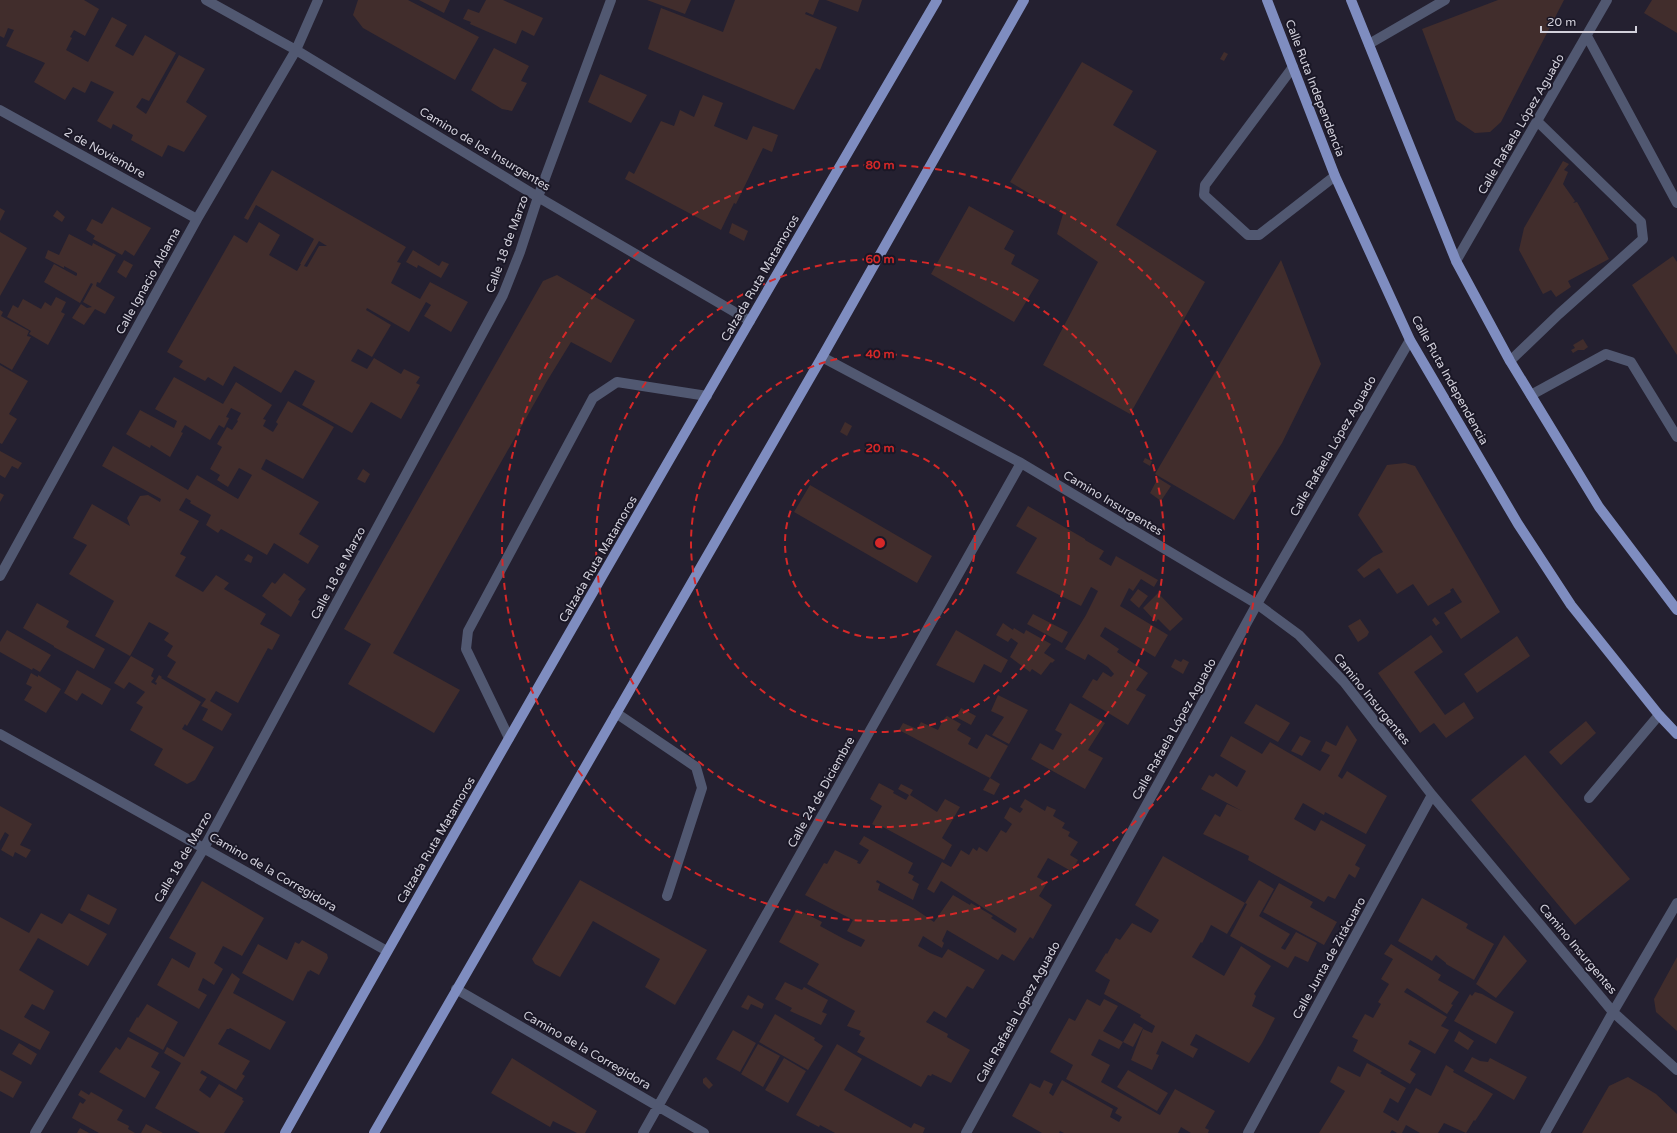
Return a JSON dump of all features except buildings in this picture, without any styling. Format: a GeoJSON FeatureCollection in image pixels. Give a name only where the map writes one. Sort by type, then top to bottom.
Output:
{"type":"FeatureCollection","features":[{"type":"Feature","properties":{"kind":"main road","name":"Calzada Ruta Matamoros"},"geometry":{"type":"LineString","coordinates":[[285,1133],[510,738],[937,0]]}},
{"type":"Feature","properties":{"kind":"main road"},"geometry":{"type":"LineString","coordinates":[[374,1133],[822,357],[1024,0]]}},
{"type":"Feature","properties":{"kind":"main road"},"geometry":{"type":"LineString","coordinates":[[1017,12],[1032,0]]}},
{"type":"Feature","properties":{"kind":"main road"},"geometry":{"type":"LineString","coordinates":[[1351,0],[1456,261],[1510,361],[1599,507],[1677,610]]}},
{"type":"Feature","properties":{"kind":"main road","name":"Calle Ruta Independencia"},"geometry":{"type":"LineString","coordinates":[[1266,1],[1335,176],[1410,340],[1518,524],[1571,605],[1659,715],[1677,734]]}},
{"type":"Feature","properties":{"kind":"street","name":"Camino de los Insurgentes"},"geometry":{"type":"LineString","coordinates":[[206,0],[296,50],[538,197],[750,321]]}},
{"type":"Feature","properties":{"kind":"street","name":"Calle Ignacio Aldama"},"geometry":{"type":"LineString","coordinates":[[0,576],[197,219],[296,50],[318,0]]}},
{"type":"Feature","properties":{"kind":"street","name":"Calle 18 de Marzo"},"geometry":{"type":"LineString","coordinates":[[35,1133],[204,848],[503,295],[611,0]]}},
{"type":"Feature","properties":{"kind":"street"},"geometry":{"type":"LineString","coordinates":[[1369,44],[1445,0]]}},
{"type":"Feature","properties":{"kind":"street","name":"Calle Rafaela López Aguado"},"geometry":{"type":"LineString","coordinates":[[1456,261],[1607,0]]}},
{"type":"Feature","properties":{"kind":"street"},"geometry":{"type":"LineString","coordinates":[[1587,36],[1677,203]]}},
{"type":"Feature","properties":{"kind":"street"},"geometry":{"type":"LineString","coordinates":[[1292,67],[1205,185],[1204,196],[1248,235],[1260,235],[1335,176]]}},
{"type":"Feature","properties":{"kind":"street","name":"2 de Noviembre"},"geometry":{"type":"LineString","coordinates":[[0,110],[197,219]]}},
{"type":"Feature","properties":{"kind":"street"},"geometry":{"type":"LineString","coordinates":[[1510,361],[1559,314],[1643,239],[1642,222],[1537,121]]}},
{"type":"Feature","properties":{"kind":"street","name":"Calle Rafaela López Aguado"},"geometry":{"type":"LineString","coordinates":[[966,1133],[1257,604],[1410,340]]}},
{"type":"Feature","properties":{"kind":"street"},"geometry":{"type":"LineString","coordinates":[[1531,396],[1606,354],[1631,362],[1677,437]]}},
{"type":"Feature","properties":{"kind":"street","name":"Camino Insurgentes"},"geometry":{"type":"LineString","coordinates":[[822,357],[1021,463],[1257,604],[1299,635],[1344,682],[1432,795],[1613,1012],[1677,1070]]}},
{"type":"Feature","properties":{"kind":"street"},"geometry":{"type":"LineString","coordinates":[[510,738],[466,649],[468,631],[594,398],[617,382],[707,396]]}},
{"type":"Feature","properties":{"kind":"street","name":"Calle 24 de Diciembre"},"geometry":{"type":"LineString","coordinates":[[643,1133],[1021,463]]}},
{"type":"Feature","properties":{"kind":"street"},"geometry":{"type":"LineString","coordinates":[[616,713],[696,767],[702,788],[667,896]]}},
{"type":"Feature","properties":{"kind":"street"},"geometry":{"type":"LineString","coordinates":[[1589,798],[1659,715]]}},
{"type":"Feature","properties":{"kind":"street","name":"Camino de la Corregidora"},"geometry":{"type":"LineString","coordinates":[[0,734],[387,952]]}},
{"type":"Feature","properties":{"kind":"street","name":"Calle Junta de Zitácuaro"},"geometry":{"type":"LineString","coordinates":[[1248,1133],[1432,795]]}},
{"type":"Feature","properties":{"kind":"street"},"geometry":{"type":"LineString","coordinates":[[1545,1133],[1613,1012],[1677,903]]}},
{"type":"Feature","properties":{"kind":"street","name":"Camino de la Corregidora"},"geometry":{"type":"LineString","coordinates":[[456,990],[704,1133]]}}]}
